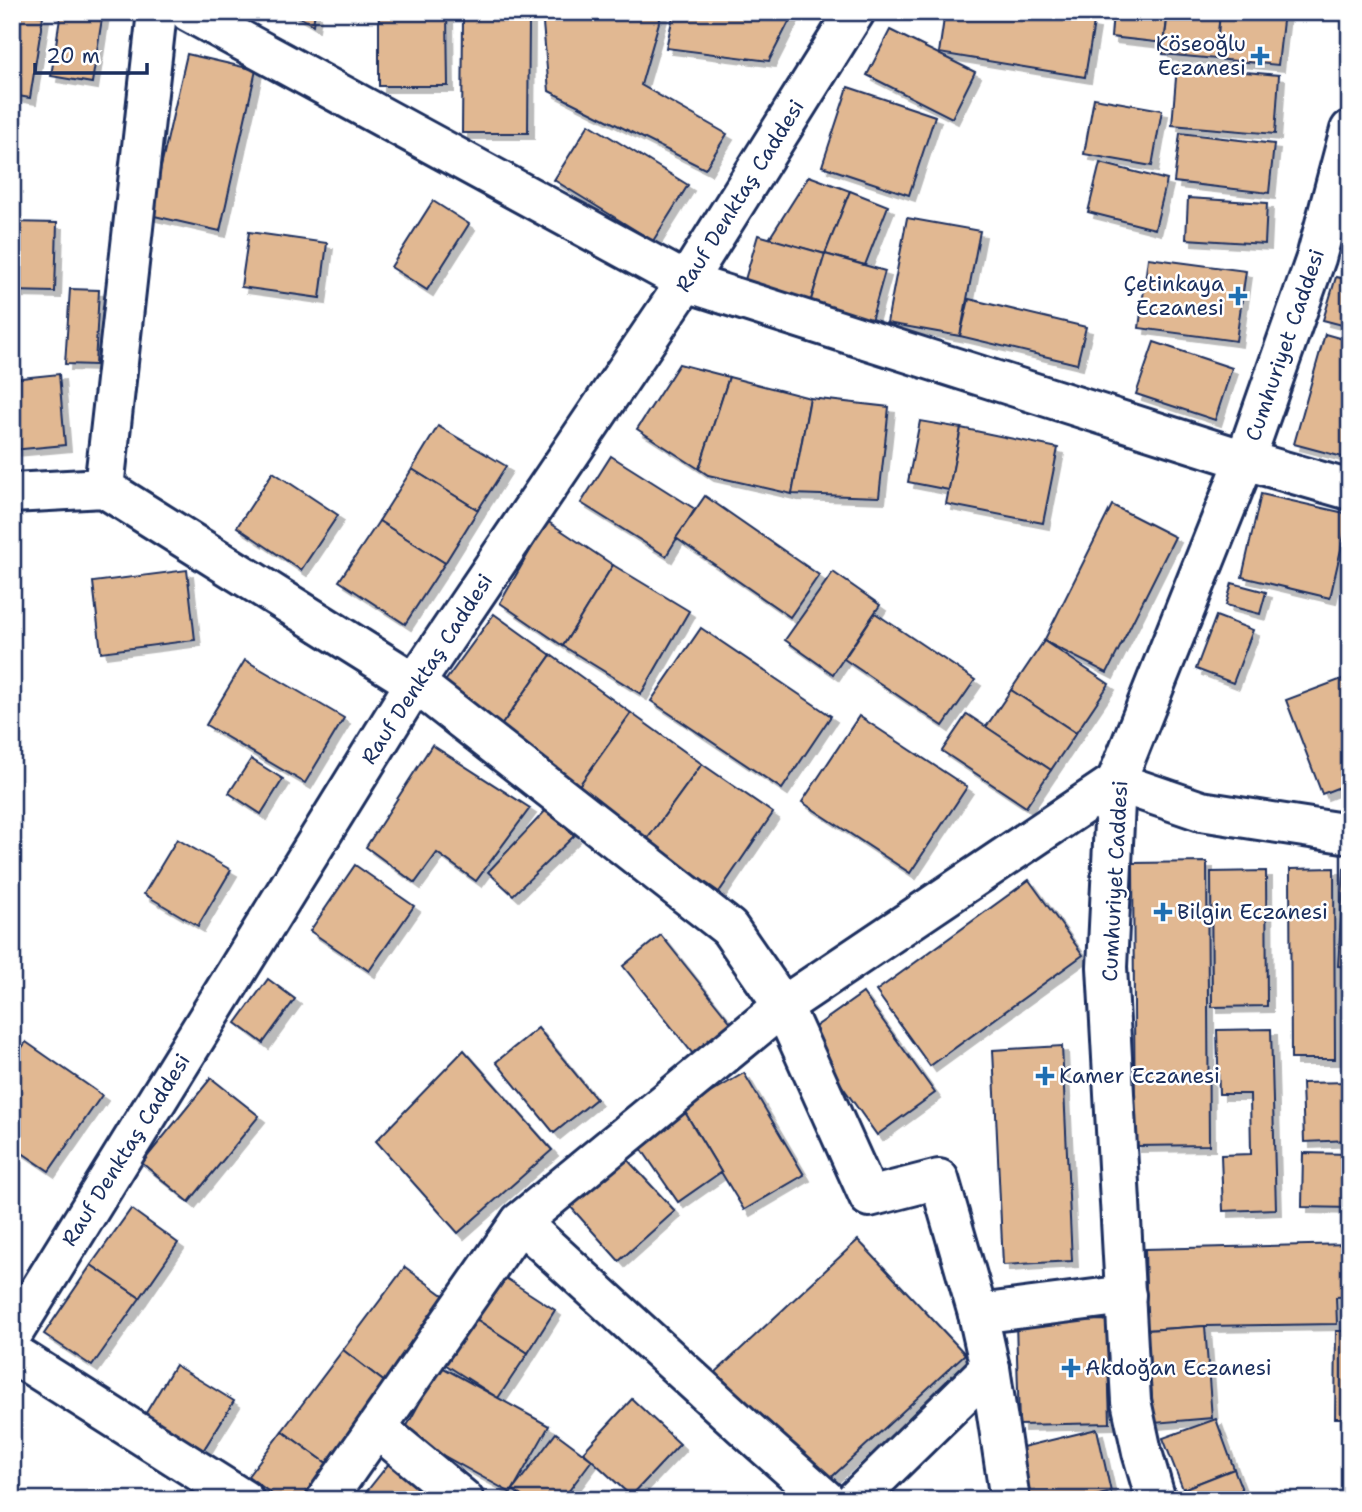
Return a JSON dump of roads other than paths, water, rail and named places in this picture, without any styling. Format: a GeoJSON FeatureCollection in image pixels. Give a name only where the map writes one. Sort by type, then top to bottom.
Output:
{"type":"FeatureCollection","features":[{"type":"Feature","properties":{"kind":"street"},"geometry":{"type":"LineString","coordinates":[[104,488],[157,12]]}},
{"type":"Feature","properties":{"kind":"street"},"geometry":{"type":"LineString","coordinates":[[189,12],[687,282],[1245,460],[1350,490]]}},
{"type":"Feature","properties":{"kind":"street","name":"Rauf Denktaş Caddesi"},"geometry":{"type":"LineString","coordinates":[[12,1335],[415,682],[687,282],[855,12]]}},
{"type":"Feature","properties":{"kind":"street","name":"Cumhuriyet Caddesi"},"geometry":{"type":"LineString","coordinates":[[1156,1500],[1131,1401],[1107,967],[1116,782],[1245,460],[1317,258],[1350,130]]}},
{"type":"Feature","properties":{"kind":"street"},"geometry":{"type":"LineString","coordinates":[[12,493],[104,488],[415,682],[729,928],[783,1006],[869,1197],[939,1178],[978,1314],[990,1368],[1010,1500]]}},
{"type":"Feature","properties":{"kind":"street"},"geometry":{"type":"LineString","coordinates":[[326,1500],[520,1222],[783,1006],[1116,782],[1201,811],[1350,834]]}},
{"type":"Feature","properties":{"kind":"street"},"geometry":{"type":"LineString","coordinates":[[520,1222],[826,1500]]}},
{"type":"Feature","properties":{"kind":"street"},"geometry":{"type":"LineString","coordinates":[[978,1314],[1126,1295]]}},
{"type":"Feature","properties":{"kind":"street"},"geometry":{"type":"LineString","coordinates":[[12,1353],[244,1500]]}},
{"type":"Feature","properties":{"kind":"street"},"geometry":{"type":"LineString","coordinates":[[855,1500],[990,1368]]}},
{"type":"Feature","properties":{"kind":"street"},"geometry":{"type":"LineString","coordinates":[[377,1427],[464,1500]]}},
{"type":"Feature","properties":{"kind":"place","name":"Köseoğlu Eczanesi"},"geometry":{"type":"Point","coordinates":[1260,56]}},
{"type":"Feature","properties":{"kind":"place","name":"Çetinkaya Eczanesi"},"geometry":{"type":"Point","coordinates":[1238,296]}},
{"type":"Feature","properties":{"kind":"place","name":"Bilgin Eczanesi"},"geometry":{"type":"Point","coordinates":[1163,912]}},
{"type":"Feature","properties":{"kind":"place","name":"Kamer Eczanesi"},"geometry":{"type":"Point","coordinates":[1045,1076]}},
{"type":"Feature","properties":{"kind":"place","name":"Akdoğan Eczanesi"},"geometry":{"type":"Point","coordinates":[1071,1368]}}]}
